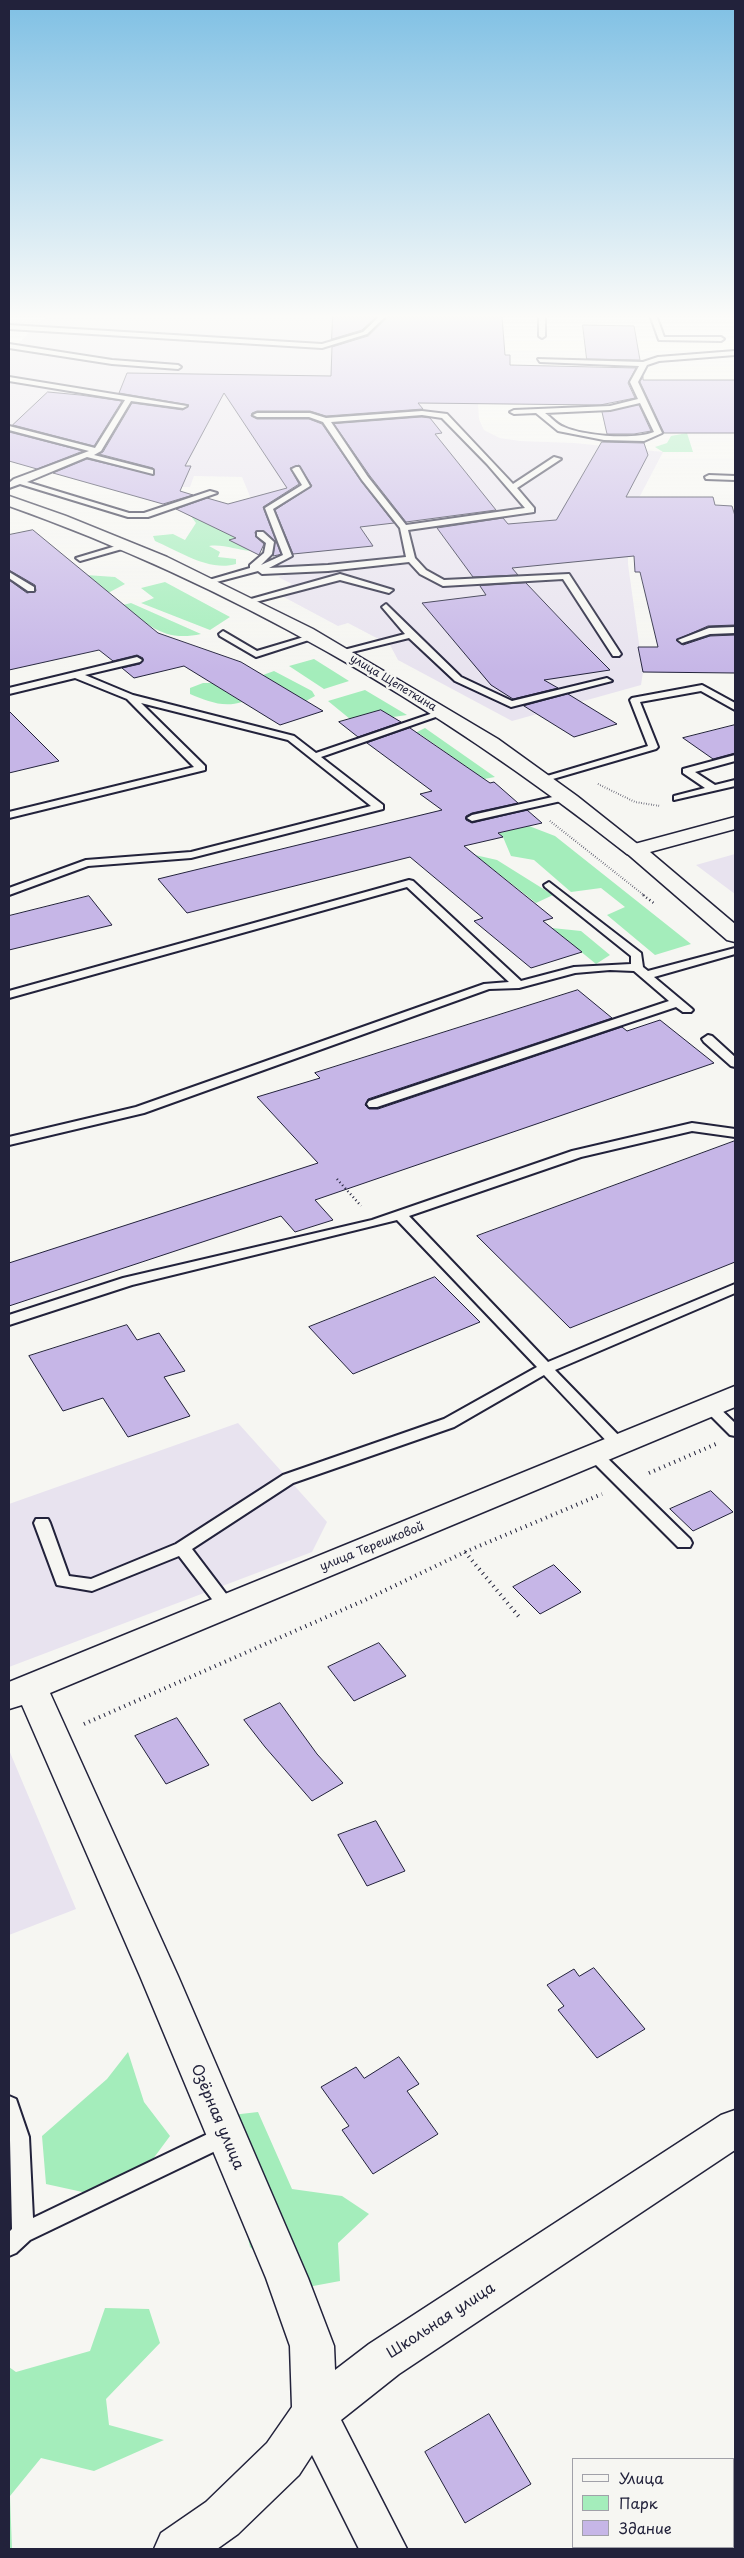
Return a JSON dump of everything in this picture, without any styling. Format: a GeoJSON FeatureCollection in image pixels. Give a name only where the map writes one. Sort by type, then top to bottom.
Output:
{"type":"FeatureCollection","features":[{"type":"Feature","properties":{"kind":"main road","name":"улица Щепеткина"},"geometry":{"type":"LineString","coordinates":[[9,501],[126,545],[212,582],[343,653],[502,750],[634,850],[735,935]]}},
{"type":"Feature","properties":{"kind":"main road"},"geometry":{"type":"LineString","coordinates":[[634,850],[735,823]]}},
{"type":"Feature","properties":{"kind":"main road","name":"улица Терешковой"},"geometry":{"type":"LineString","coordinates":[[20,1692],[722,1401]]}},
{"type":"Feature","properties":{"kind":"main road","name":"Озёрная улица"},"geometry":{"type":"LineString","coordinates":[[20,1692],[159,1976],[225,2136],[287,2278],[312,2346],[314,2414],[384,2549]]}},
{"type":"Feature","properties":{"kind":"main road","name":"Школьная улица"},"geometry":{"type":"LineString","coordinates":[[177,2549],[222,2518],[284,2459],[314,2414],[384,2358],[735,2128]]}},
{"type":"Feature","properties":{"kind":"lane"},"geometry":{"type":"LineString","coordinates":[[34,434],[98,451]]}},
{"type":"Feature","properties":{"kind":"lane"},"geometry":{"type":"LineString","coordinates":[[9,486],[98,451],[108,434]]}},
{"type":"Feature","properties":{"kind":"lane"},"geometry":{"type":"LineString","coordinates":[[336,434],[365,478],[404,528],[411,559],[423,572],[443,582],[566,576],[616,654]]}},
{"type":"Feature","properties":{"kind":"lane"},"geometry":{"type":"LineString","coordinates":[[404,528],[531,510],[513,487],[462,434]]}},
{"type":"Feature","properties":{"kind":"lane"},"geometry":{"type":"LineString","coordinates":[[585,434],[604,438],[644,439],[655,434]]}},
{"type":"Feature","properties":{"kind":"lane"},"geometry":{"type":"LineString","coordinates":[[88,455],[150,472]]}},
{"type":"Feature","properties":{"kind":"lane"},"geometry":{"type":"LineString","coordinates":[[513,487],[557,459]]}},
{"type":"Feature","properties":{"kind":"lane"},"geometry":{"type":"LineString","coordinates":[[212,582],[249,571],[288,556],[269,508],[306,486],[296,469]]}},
{"type":"Feature","properties":{"kind":"lane"},"geometry":{"type":"LineString","coordinates":[[709,477],[735,478]]}},
{"type":"Feature","properties":{"kind":"lane"},"geometry":{"type":"LineString","coordinates":[[9,478],[128,515],[145,515],[213,492]]}},
{"type":"Feature","properties":{"kind":"lane"},"geometry":{"type":"LineString","coordinates":[[249,571],[269,554],[271,548],[270,542],[260,534]]}},
{"type":"Feature","properties":{"kind":"lane"},"geometry":{"type":"LineString","coordinates":[[80,558],[126,545]]}},
{"type":"Feature","properties":{"kind":"lane"},"geometry":{"type":"LineString","coordinates":[[249,571],[328,568],[411,559]]}},
{"type":"Feature","properties":{"kind":"lane"},"geometry":{"type":"LineString","coordinates":[[9,574],[31,590]]}},
{"type":"Feature","properties":{"kind":"lane"},"geometry":{"type":"LineString","coordinates":[[248,601],[340,577],[389,590]]}},
{"type":"Feature","properties":{"kind":"lane"},"geometry":{"type":"LineString","coordinates":[[386,607],[410,635],[458,679],[511,704],[607,681]]}},
{"type":"Feature","properties":{"kind":"lane"},"geometry":{"type":"LineString","coordinates":[[682,640],[709,631],[735,630]]}},
{"type":"Feature","properties":{"kind":"lane"},"geometry":{"type":"LineString","coordinates":[[223,634],[256,654],[314,637]]}},
{"type":"Feature","properties":{"kind":"lane"},"geometry":{"type":"LineString","coordinates":[[343,653],[410,635]]}},
{"type":"Feature","properties":{"kind":"lane"},"geometry":{"type":"LineString","coordinates":[[9,691],[137,660]]}},
{"type":"Feature","properties":{"kind":"lane"},"geometry":{"type":"LineString","coordinates":[[9,892],[86,863],[190,855],[379,806],[291,738],[130,697],[76,674]]}},
{"type":"Feature","properties":{"kind":"lane"},"geometry":{"type":"LineString","coordinates":[[542,779],[653,747],[635,700],[702,688],[735,707]]}},
{"type":"Feature","properties":{"kind":"lane"},"geometry":{"type":"LineString","coordinates":[[9,815],[201,768],[130,697]]}},
{"type":"Feature","properties":{"kind":"lane"},"geometry":{"type":"LineString","coordinates":[[315,756],[442,713]]}},
{"type":"Feature","properties":{"kind":"lane"},"geometry":{"type":"LineString","coordinates":[[714,789],[687,771],[735,758]]}},
{"type":"Feature","properties":{"kind":"lane"},"geometry":{"type":"LineString","coordinates":[[678,798],[735,784]]}},
{"type":"Feature","properties":{"kind":"lane"},"geometry":{"type":"LineString","coordinates":[[472,818],[566,797]]}},
{"type":"Feature","properties":{"kind":"lane"},"geometry":{"type":"LineString","coordinates":[[9,995],[409,884],[519,986]]}},
{"type":"Feature","properties":{"kind":"lane"},"geometry":{"type":"LineString","coordinates":[[373,1104],[682,1006],[642,972],[637,955],[549,885]]}},
{"type":"Feature","properties":{"kind":"lane"},"geometry":{"type":"LineString","coordinates":[[9,1141],[140,1110],[488,986],[519,986],[574,970],[610,966],[642,972],[735,951]]}},
{"type":"Feature","properties":{"kind":"lane"},"geometry":{"type":"LineString","coordinates":[[708,1039],[735,1062]]}},
{"type":"Feature","properties":{"kind":"lane"},"geometry":{"type":"LineString","coordinates":[[9,1320],[128,1281],[401,1216],[577,1154],[692,1127],[735,1133]]}},
{"type":"Feature","properties":{"kind":"lane"},"geometry":{"type":"LineString","coordinates":[[401,1216],[546,1368],[607,1450],[624,1484],[684,1543]]}},
{"type":"Feature","properties":{"kind":"lane"},"geometry":{"type":"LineString","coordinates":[[42,1523],[63,1581],[92,1585],[182,1548],[288,1479],[449,1423],[546,1368],[735,1288]]}},
{"type":"Feature","properties":{"kind":"lane"},"geometry":{"type":"LineString","coordinates":[[722,1401],[735,1431]]}},
{"type":"Feature","properties":{"kind":"lane"},"geometry":{"type":"LineString","coordinates":[[182,1548],[227,1607]]}},
{"type":"Feature","properties":{"kind":"lane"},"geometry":{"type":"LineString","coordinates":[[9,2105],[19,2137],[16,2239],[225,2136]]}},
{"type":"Feature","properties":{"kind":"path"},"geometry":{"type":"LineString","coordinates":[[337,1179],[376,1223]]}},
{"type":"Feature","properties":{"kind":"path"},"geometry":{"type":"LineString","coordinates":[[84,1724],[366,1600],[465,1552],[718,1443]]}},
{"type":"Feature","properties":{"kind":"path"},"geometry":{"type":"LineString","coordinates":[[465,1552],[520,1618]]}},
{"type":"Feature","properties":{"kind":"shaded area"},"geometry":{"type":"Polygon","coordinates":[[[9,434],[493,434],[500,438],[520,441],[575,443],[663,452],[628,519],[628,564],[643,672],[641,685],[512,721],[398,660],[390,645],[348,623],[338,626],[280,595],[294,590],[287,586],[292,584],[278,577],[290,573],[271,560],[278,552],[278,545],[256,511],[242,477],[194,476],[190,487],[167,487],[187,493],[163,504],[9,460],[9,434]]]}},
{"type":"Feature","properties":{"kind":"shaded area"},"geometry":{"type":"Polygon","coordinates":[[[735,854],[735,894],[696,865],[735,854]]]}},
{"type":"Feature","properties":{"kind":"shaded area"},"geometry":{"type":"Polygon","coordinates":[[[238,1423],[327,1522],[312,1552],[9,1667],[9,1504],[238,1423]]]}},
{"type":"Feature","properties":{"kind":"shaded area"},"geometry":{"type":"Polygon","coordinates":[[[9,1750],[76,1909],[9,1935],[9,1750]]]}},
{"type":"Feature","properties":{"kind":"green space"},"geometry":{"type":"Polygon","coordinates":[[[687,434],[693,452],[663,452],[655,447],[667,443],[671,436],[687,434]]]}},
{"type":"Feature","properties":{"kind":"green space"},"geometry":{"type":"Polygon","coordinates":[[[190,515],[236,538],[230,540],[251,551],[209,546],[220,552],[218,557],[236,559],[236,564],[226,566],[215,565],[194,559],[155,541],[153,536],[173,534],[185,540],[196,523],[190,515]]]}},
{"type":"Feature","properties":{"kind":"green space"},"geometry":{"type":"Polygon","coordinates":[[[86,575],[115,577],[125,584],[108,593],[86,575]]]}},
{"type":"Feature","properties":{"kind":"green space"},"geometry":{"type":"Polygon","coordinates":[[[165,582],[230,617],[210,630],[141,603],[154,598],[141,588],[165,582]]]}},
{"type":"Feature","properties":{"kind":"green space"},"geometry":{"type":"Polygon","coordinates":[[[131,603],[201,634],[177,636],[167,634],[150,626],[123,605],[131,603]]]}},
{"type":"Feature","properties":{"kind":"green space"},"geometry":{"type":"Polygon","coordinates":[[[314,659],[349,681],[324,689],[289,666],[314,659]]]}},
{"type":"Feature","properties":{"kind":"green space"},"geometry":{"type":"Polygon","coordinates":[[[274,671],[312,691],[315,696],[306,701],[263,675],[274,671]]]}},
{"type":"Feature","properties":{"kind":"green space"},"geometry":{"type":"Polygon","coordinates":[[[203,683],[220,683],[215,685],[242,702],[222,704],[190,694],[190,688],[203,683]]]}},
{"type":"Feature","properties":{"kind":"green space"},"geometry":{"type":"Polygon","coordinates":[[[365,690],[407,715],[393,717],[381,710],[350,719],[328,701],[365,690]]]}},
{"type":"Feature","properties":{"kind":"green space"},"geometry":{"type":"Polygon","coordinates":[[[425,728],[495,777],[484,779],[420,734],[405,738],[425,728]]]}},
{"type":"Feature","properties":{"kind":"green space"},"geometry":{"type":"Polygon","coordinates":[[[529,826],[555,836],[691,944],[655,955],[607,915],[625,907],[601,888],[571,892],[534,860],[511,856],[503,837],[499,833],[529,826]]]}},
{"type":"Feature","properties":{"kind":"green space"},"geometry":{"type":"Polygon","coordinates":[[[475,855],[497,860],[553,895],[536,903],[475,855]]]}},
{"type":"Feature","properties":{"kind":"green space"},"geometry":{"type":"Polygon","coordinates":[[[552,928],[581,931],[610,955],[596,964],[552,928]]]}},
{"type":"Feature","properties":{"kind":"green space"},"geometry":{"type":"Polygon","coordinates":[[[128,2052],[144,2102],[170,2136],[147,2167],[87,2193],[46,2184],[42,2136],[107,2079],[128,2052]]]}},
{"type":"Feature","properties":{"kind":"green space"},"geometry":{"type":"Polygon","coordinates":[[[258,2112],[292,2189],[342,2196],[369,2214],[338,2243],[340,2281],[297,2289],[250,2247],[239,2196],[232,2115],[258,2112]]]}},
{"type":"Feature","properties":{"kind":"green space"},"geometry":{"type":"Polygon","coordinates":[[[105,2308],[149,2309],[160,2343],[106,2399],[109,2425],[164,2440],[94,2471],[41,2458],[10,2496],[12,2549],[9,2549],[9,2367],[16,2372],[90,2351],[105,2308]]]}},
{"type":"Feature","properties":{"kind":"building"},"geometry":{"type":"Polygon","coordinates":[[[9,434],[18,434],[83,451],[37,469],[9,461],[9,434]]]}},
{"type":"Feature","properties":{"kind":"building"},"geometry":{"type":"Polygon","coordinates":[[[49,434],[101,434],[94,446],[49,434]]]}},
{"type":"Feature","properties":{"kind":"building"},"geometry":{"type":"Polygon","coordinates":[[[113,434],[202,434],[185,466],[191,466],[180,491],[193,495],[163,504],[53,473],[87,459],[154,475],[153,468],[99,454],[103,452],[113,434]]]}},
{"type":"Feature","properties":{"kind":"building"},"geometry":{"type":"Polygon","coordinates":[[[251,434],[329,434],[361,481],[394,523],[360,527],[373,546],[293,554],[275,510],[312,486],[299,465],[290,468],[299,484],[263,507],[281,554],[273,556],[275,541],[264,531],[255,532],[256,537],[264,544],[259,555],[229,540],[236,538],[176,509],[207,498],[228,504],[287,488],[251,434]]]}},
{"type":"Feature","properties":{"kind":"building"},"geometry":{"type":"Polygon","coordinates":[[[341,434],[435,434],[496,510],[406,522],[370,476],[341,434]]]}},
{"type":"Feature","properties":{"kind":"building"},"geometry":{"type":"Polygon","coordinates":[[[602,442],[644,443],[648,455],[626,497],[713,497],[715,505],[732,506],[735,516],[735,625],[708,626],[676,640],[683,645],[710,636],[735,635],[735,673],[643,672],[638,647],[658,647],[640,572],[635,572],[634,556],[512,568],[518,575],[473,577],[437,528],[503,518],[508,524],[556,520],[602,442]]]}},
{"type":"Feature","properties":{"kind":"building"},"geometry":{"type":"Polygon","coordinates":[[[33,530],[158,633],[241,662],[323,711],[280,725],[184,666],[134,678],[122,668],[140,664],[143,658],[137,655],[113,661],[99,650],[9,670],[9,580],[27,593],[36,591],[35,585],[9,570],[9,535],[33,530]]]}},
{"type":"Feature","properties":{"kind":"building"},"geometry":{"type":"Polygon","coordinates":[[[526,583],[610,670],[544,680],[558,688],[513,699],[491,685],[422,603],[486,595],[480,586],[526,583]]]}},
{"type":"Feature","properties":{"kind":"building"},"geometry":{"type":"Polygon","coordinates":[[[568,694],[617,724],[574,737],[524,706],[568,694]]]}},
{"type":"Feature","properties":{"kind":"building"},"geometry":{"type":"Polygon","coordinates":[[[381,710],[401,722],[358,737],[339,722],[381,710]]]}},
{"type":"Feature","properties":{"kind":"building"},"geometry":{"type":"Polygon","coordinates":[[[9,711],[59,761],[9,773],[9,711]]]}},
{"type":"Feature","properties":{"kind":"building"},"geometry":{"type":"Polygon","coordinates":[[[735,725],[735,753],[713,759],[683,738],[735,725]]]}},
{"type":"Feature","properties":{"kind":"building"},"geometry":{"type":"Polygon","coordinates":[[[410,728],[490,783],[494,782],[518,803],[472,813],[466,816],[466,820],[472,823],[527,810],[542,823],[498,833],[503,837],[464,846],[553,918],[543,921],[582,952],[531,968],[474,921],[483,918],[410,857],[187,913],[158,879],[442,810],[420,794],[432,791],[367,743],[410,728]]]}},
{"type":"Feature","properties":{"kind":"building"},"geometry":{"type":"Polygon","coordinates":[[[89,896],[112,925],[9,950],[9,916],[89,896]]]}},
{"type":"Feature","properties":{"kind":"building"},"geometry":{"type":"Polygon","coordinates":[[[578,990],[612,1018],[368,1099],[365,1105],[369,1109],[378,1109],[622,1027],[627,1031],[660,1020],[714,1063],[315,1200],[333,1220],[295,1232],[281,1216],[9,1306],[9,1263],[318,1163],[257,1097],[320,1078],[315,1073],[578,990]]]}},
{"type":"Feature","properties":{"kind":"building"},"geometry":{"type":"Polygon","coordinates":[[[735,1141],[735,1262],[570,1328],[477,1236],[735,1141]]]}},
{"type":"Feature","properties":{"kind":"building"},"geometry":{"type":"Polygon","coordinates":[[[435,1277],[480,1322],[353,1374],[309,1327],[435,1277]]]}},
{"type":"Feature","properties":{"kind":"building"},"geometry":{"type":"Polygon","coordinates":[[[127,1325],[137,1340],[159,1333],[185,1371],[164,1377],[190,1416],[128,1437],[103,1398],[63,1411],[29,1356],[127,1325]]]}},
{"type":"Feature","properties":{"kind":"building"},"geometry":{"type":"Polygon","coordinates":[[[711,1491],[733,1512],[693,1531],[670,1509],[711,1491]]]}},
{"type":"Feature","properties":{"kind":"building"},"geometry":{"type":"Polygon","coordinates":[[[554,1565],[581,1592],[540,1614],[513,1587],[554,1565]]]}},
{"type":"Feature","properties":{"kind":"building"},"geometry":{"type":"Polygon","coordinates":[[[379,1643],[406,1676],[354,1701],[328,1667],[379,1643]]]}},
{"type":"Feature","properties":{"kind":"building"},"geometry":{"type":"Polygon","coordinates":[[[280,1703],[317,1754],[343,1783],[312,1801],[244,1720],[280,1703]]]}},
{"type":"Feature","properties":{"kind":"building"},"geometry":{"type":"Polygon","coordinates":[[[177,1718],[209,1765],[166,1784],[135,1736],[177,1718]]]}},
{"type":"Feature","properties":{"kind":"building"},"geometry":{"type":"Polygon","coordinates":[[[376,1821],[405,1871],[367,1886],[338,1835],[376,1821]]]}},
{"type":"Feature","properties":{"kind":"building"},"geometry":{"type":"Polygon","coordinates":[[[594,1968],[645,2029],[597,2058],[558,2010],[564,2006],[547,1985],[574,1969],[579,1976],[594,1968]]]}},
{"type":"Feature","properties":{"kind":"building"},"geometry":{"type":"Polygon","coordinates":[[[399,2057],[419,2084],[407,2091],[438,2134],[373,2174],[342,2130],[349,2126],[321,2087],[356,2067],[364,2078],[399,2057]]]}},
{"type":"Feature","properties":{"kind":"building"},"geometry":{"type":"Polygon","coordinates":[[[489,2414],[531,2484],[465,2523],[425,2452],[489,2414]]]}}]}
